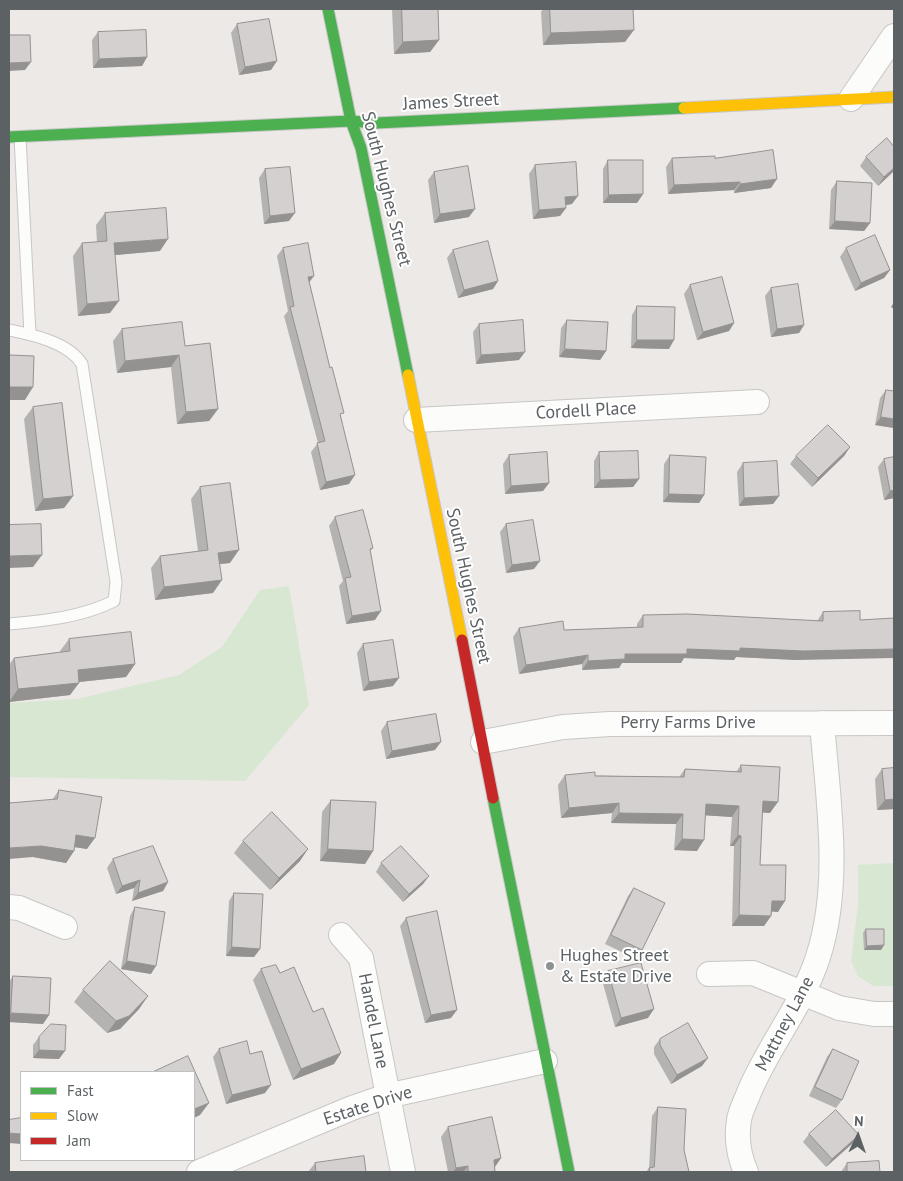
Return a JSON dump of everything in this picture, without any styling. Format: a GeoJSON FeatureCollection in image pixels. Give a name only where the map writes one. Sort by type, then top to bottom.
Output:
{"type":"FeatureCollection","features":[{"type":"Feature","properties":{"kind":"street","name":"South Hughes Street"},"geometry":{"type":"LineString","coordinates":[[328,9],[351,121],[361,148],[390,284],[416,420],[483,742],[545,1061],[569,1172]]}},
{"type":"Feature","properties":{"kind":"street"},"geometry":{"type":"LineString","coordinates":[[851,99],[894,36]]}},
{"type":"Feature","properties":{"kind":"street","name":"James Street"},"geometry":{"type":"LineString","coordinates":[[14,137],[351,121],[377,123],[894,97]]}},
{"type":"Feature","properties":{"kind":"street","name":"Cordell Place"},"geometry":{"type":"LineString","coordinates":[[416,420],[757,402]]}},
{"type":"Feature","properties":{"kind":"street","name":"Mattney Lane"},"geometry":{"type":"LineString","coordinates":[[746,1172],[738,1143],[739,1119],[755,1078],[805,993],[827,927],[831,895],[831,858],[822,723]]}},
{"type":"Feature","properties":{"kind":"street","name":"Perry Farms Drive"},"geometry":{"type":"LineString","coordinates":[[483,742],[563,727],[610,724],[894,723]]}},
{"type":"Feature","properties":{"kind":"street"},"geometry":{"type":"LineString","coordinates":[[9,907],[19,908],[65,927]]}},
{"type":"Feature","properties":{"kind":"street","name":"Handel Lane"},"geometry":{"type":"LineString","coordinates":[[340,935],[361,958],[403,1172]]}},
{"type":"Feature","properties":{"kind":"street"},"geometry":{"type":"LineString","coordinates":[[709,974],[753,973],[840,1008],[874,1014],[894,1014]]}},
{"type":"Feature","properties":{"kind":"street","name":"Estate Drive"},"geometry":{"type":"LineString","coordinates":[[199,1172],[352,1108],[387,1096],[545,1061]]}},
{"type":"Feature","properties":{"kind":"lane"},"geometry":{"type":"LineString","coordinates":[[14,137],[30,334]]}},
{"type":"Feature","properties":{"kind":"lane"},"geometry":{"type":"LineString","coordinates":[[9,330],[30,334],[77,355],[82,364],[116,582],[114,601],[95,610],[37,622],[9,624]]}},
{"type":"Feature","properties":{"kind":"green space"},"geometry":{"type":"Polygon","coordinates":[[[289,586],[309,705],[245,781],[9,777],[9,703],[77,699],[179,675],[222,647],[260,590],[289,586]]]}},
{"type":"Feature","properties":{"kind":"green space"},"geometry":{"type":"Polygon","coordinates":[[[894,863],[894,986],[873,986],[858,976],[851,961],[858,905],[858,865],[894,863]]]}},
{"type":"Feature","properties":{"kind":"building"},"geometry":{"type":"Polygon","coordinates":[[[402,9],[438,9],[439,40],[403,42],[402,9]]]}},
{"type":"Feature","properties":{"kind":"building"},"geometry":{"type":"Polygon","coordinates":[[[550,9],[633,9],[634,30],[551,33],[550,9]]]}},
{"type":"Feature","properties":{"kind":"building"},"geometry":{"type":"Polygon","coordinates":[[[269,19],[277,61],[245,67],[237,24],[269,19]]]}},
{"type":"Feature","properties":{"kind":"building"},"geometry":{"type":"Polygon","coordinates":[[[146,30],[147,57],[99,59],[98,32],[146,30]]]}},
{"type":"Feature","properties":{"kind":"building"},"geometry":{"type":"Polygon","coordinates":[[[9,35],[30,35],[31,62],[9,63],[9,35]]]}},
{"type":"Feature","properties":{"kind":"building"},"geometry":{"type":"Polygon","coordinates":[[[887,138],[894,147],[894,168],[884,177],[866,157],[887,138]]]}},
{"type":"Feature","properties":{"kind":"building"},"geometry":{"type":"Polygon","coordinates":[[[773,150],[777,179],[740,184],[740,182],[674,185],[672,158],[715,156],[715,158],[773,150]]]}},
{"type":"Feature","properties":{"kind":"building"},"geometry":{"type":"Polygon","coordinates":[[[608,160],[643,160],[643,194],[609,195],[608,160]]]}},
{"type":"Feature","properties":{"kind":"building"},"geometry":{"type":"Polygon","coordinates":[[[576,162],[578,196],[565,197],[566,208],[539,210],[535,165],[576,162]]]}},
{"type":"Feature","properties":{"kind":"building"},"geometry":{"type":"Polygon","coordinates":[[[468,166],[475,209],[440,214],[434,172],[468,166]]]}},
{"type":"Feature","properties":{"kind":"building"},"geometry":{"type":"Polygon","coordinates":[[[290,167],[295,213],[270,216],[265,169],[290,167]]]}},
{"type":"Feature","properties":{"kind":"building"},"geometry":{"type":"Polygon","coordinates":[[[837,181],[872,183],[870,223],[835,221],[837,181]]]}},
{"type":"Feature","properties":{"kind":"building"},"geometry":{"type":"Polygon","coordinates":[[[166,208],[168,239],[114,243],[119,301],[87,304],[82,243],[107,241],[105,213],[166,208]]]}},
{"type":"Feature","properties":{"kind":"building"},"geometry":{"type":"Polygon","coordinates":[[[875,235],[890,270],[861,283],[846,248],[875,235]]]}},
{"type":"Feature","properties":{"kind":"building"},"geometry":{"type":"Polygon","coordinates":[[[488,241],[498,281],[464,290],[453,250],[488,241]]]}},
{"type":"Feature","properties":{"kind":"building"},"geometry":{"type":"Polygon","coordinates":[[[308,243],[314,276],[308,277],[330,368],[332,367],[344,413],[340,414],[355,475],[326,482],[317,443],[325,441],[290,307],[294,306],[283,248],[308,243]]]}},
{"type":"Feature","properties":{"kind":"building"},"geometry":{"type":"Polygon","coordinates":[[[722,277],[734,323],[703,332],[690,285],[722,277]]]}},
{"type":"Feature","properties":{"kind":"building"},"geometry":{"type":"Polygon","coordinates":[[[798,284],[804,325],[777,329],[771,288],[798,284]]]}},
{"type":"Feature","properties":{"kind":"building"},"geometry":{"type":"Polygon","coordinates":[[[637,306],[675,307],[674,340],[637,340],[637,306]]]}},
{"type":"Feature","properties":{"kind":"building"},"geometry":{"type":"Polygon","coordinates":[[[523,320],[525,352],[481,355],[479,324],[523,320]]]}},
{"type":"Feature","properties":{"kind":"building"},"geometry":{"type":"Polygon","coordinates":[[[567,320],[608,322],[606,351],[565,349],[567,320]]]}},
{"type":"Feature","properties":{"kind":"building"},"geometry":{"type":"Polygon","coordinates":[[[182,322],[185,346],[210,343],[218,409],[186,412],[179,355],[125,361],[122,329],[182,322]]]}},
{"type":"Feature","properties":{"kind":"building"},"geometry":{"type":"Polygon","coordinates":[[[9,355],[34,356],[33,387],[9,387],[9,355]]]}},
{"type":"Feature","properties":{"kind":"building"},"geometry":{"type":"Polygon","coordinates":[[[886,390],[894,391],[894,419],[881,417],[886,390]]]}},
{"type":"Feature","properties":{"kind":"building"},"geometry":{"type":"Polygon","coordinates":[[[62,403],[73,496],[43,499],[33,407],[62,403]]]}},
{"type":"Feature","properties":{"kind":"building"},"geometry":{"type":"Polygon","coordinates":[[[828,425],[850,447],[818,478],[796,456],[828,425]]]}},
{"type":"Feature","properties":{"kind":"building"},"geometry":{"type":"Polygon","coordinates":[[[638,451],[639,479],[600,480],[599,452],[638,451]]]}},
{"type":"Feature","properties":{"kind":"building"},"geometry":{"type":"Polygon","coordinates":[[[547,452],[549,483],[511,486],[509,455],[547,452]]]}},
{"type":"Feature","properties":{"kind":"building"},"geometry":{"type":"Polygon","coordinates":[[[670,455],[706,457],[704,495],[669,494],[670,455]]]}},
{"type":"Feature","properties":{"kind":"building"},"geometry":{"type":"Polygon","coordinates":[[[894,457],[894,490],[890,491],[884,459],[894,457]]]}},
{"type":"Feature","properties":{"kind":"building"},"geometry":{"type":"Polygon","coordinates":[[[777,461],[779,496],[744,498],[743,463],[777,461]]]}},
{"type":"Feature","properties":{"kind":"building"},"geometry":{"type":"Polygon","coordinates":[[[230,483],[239,550],[218,553],[222,580],[164,587],[160,556],[208,550],[200,487],[230,483]]]}},
{"type":"Feature","properties":{"kind":"building"},"geometry":{"type":"Polygon","coordinates":[[[363,510],[373,548],[370,549],[381,611],[352,616],[345,578],[351,577],[335,517],[363,510]]]}},
{"type":"Feature","properties":{"kind":"building"},"geometry":{"type":"Polygon","coordinates":[[[533,520],[540,561],[512,565],[506,524],[533,520]]]}},
{"type":"Feature","properties":{"kind":"building"},"geometry":{"type":"Polygon","coordinates":[[[41,524],[42,555],[9,556],[9,525],[41,524]]]}},
{"type":"Feature","properties":{"kind":"building"},"geometry":{"type":"Polygon","coordinates":[[[860,611],[860,620],[894,618],[894,649],[803,651],[740,648],[740,651],[687,649],[687,654],[625,654],[625,659],[588,661],[588,655],[526,665],[519,628],[563,621],[564,630],[643,627],[643,615],[687,614],[823,621],[823,612],[860,611]]]}},
{"type":"Feature","properties":{"kind":"building"},"geometry":{"type":"Polygon","coordinates":[[[131,632],[135,664],[78,670],[79,683],[18,689],[14,658],[70,651],[69,639],[131,632]]]}},
{"type":"Feature","properties":{"kind":"building"},"geometry":{"type":"Polygon","coordinates":[[[393,640],[399,678],[369,682],[363,644],[393,640]]]}},
{"type":"Feature","properties":{"kind":"building"},"geometry":{"type":"Polygon","coordinates":[[[436,714],[441,742],[392,751],[387,722],[436,714]]]}},
{"type":"Feature","properties":{"kind":"building"},"geometry":{"type":"Polygon","coordinates":[[[741,765],[780,767],[778,802],[763,801],[760,865],[786,865],[785,901],[772,901],[771,916],[739,915],[741,836],[738,835],[739,806],[706,804],[704,840],[682,839],[683,814],[619,813],[619,803],[569,808],[565,775],[595,772],[595,776],[684,777],[685,769],[741,772],[741,765]]]}},
{"type":"Feature","properties":{"kind":"building"},"geometry":{"type":"Polygon","coordinates":[[[894,768],[894,799],[885,800],[882,769],[894,768]]]}},
{"type":"Feature","properties":{"kind":"building"},"geometry":{"type":"Polygon","coordinates":[[[59,790],[102,797],[95,838],[76,835],[74,851],[41,846],[9,848],[9,803],[57,799],[59,790]]]}},
{"type":"Feature","properties":{"kind":"building"},"geometry":{"type":"Polygon","coordinates":[[[331,800],[376,802],[373,851],[328,849],[331,800]]]}},
{"type":"Feature","properties":{"kind":"building"},"geometry":{"type":"Polygon","coordinates":[[[272,812],[308,849],[279,878],[243,841],[272,812]]]}},
{"type":"Feature","properties":{"kind":"building"},"geometry":{"type":"Polygon","coordinates":[[[153,846],[168,882],[138,893],[140,880],[122,886],[113,859],[153,846]]]}},
{"type":"Feature","properties":{"kind":"building"},"geometry":{"type":"Polygon","coordinates":[[[401,846],[429,876],[409,894],[381,863],[401,846]]]}},
{"type":"Feature","properties":{"kind":"building"},"geometry":{"type":"Polygon","coordinates":[[[634,888],[665,903],[642,950],[611,935],[634,888]]]}},
{"type":"Feature","properties":{"kind":"building"},"geometry":{"type":"Polygon","coordinates":[[[234,893],[263,894],[260,949],[232,947],[234,893]]]}},
{"type":"Feature","properties":{"kind":"building"},"geometry":{"type":"Polygon","coordinates":[[[135,907],[165,912],[156,966],[127,961],[135,907]]]}},
{"type":"Feature","properties":{"kind":"building"},"geometry":{"type":"Polygon","coordinates":[[[437,911],[457,1010],[431,1015],[406,918],[437,911]]]}},
{"type":"Feature","properties":{"kind":"building"},"geometry":{"type":"Polygon","coordinates":[[[866,929],[884,929],[884,945],[867,946],[866,929]]]}},
{"type":"Feature","properties":{"kind":"building"},"geometry":{"type":"Polygon","coordinates":[[[110,961],[148,996],[129,1016],[116,1021],[83,990],[110,961]]]}},
{"type":"Feature","properties":{"kind":"building"},"geometry":{"type":"Polygon","coordinates":[[[641,963],[654,1009],[621,1018],[608,971],[641,963]]]}},
{"type":"Feature","properties":{"kind":"building"},"geometry":{"type":"Polygon","coordinates":[[[276,965],[280,973],[294,967],[313,1012],[323,1008],[341,1053],[301,1069],[261,969],[276,965]]]}},
{"type":"Feature","properties":{"kind":"building"},"geometry":{"type":"Polygon","coordinates":[[[13,976],[51,978],[49,1015],[11,1013],[13,976]]]}},
{"type":"Feature","properties":{"kind":"building"},"geometry":{"type":"Polygon","coordinates":[[[688,1023],[708,1058],[677,1075],[660,1045],[660,1039],[688,1023]]]}},
{"type":"Feature","properties":{"kind":"building"},"geometry":{"type":"Polygon","coordinates":[[[51,1024],[66,1025],[65,1051],[39,1050],[39,1037],[51,1024]]]}},
{"type":"Feature","properties":{"kind":"building"},"geometry":{"type":"Polygon","coordinates":[[[247,1041],[250,1054],[262,1051],[271,1085],[232,1095],[219,1049],[247,1041]]]}},
{"type":"Feature","properties":{"kind":"building"},"geometry":{"type":"Polygon","coordinates":[[[833,1049],[859,1061],[842,1100],[815,1087],[833,1049]]]}},
{"type":"Feature","properties":{"kind":"building"},"geometry":{"type":"Polygon","coordinates":[[[188,1056],[195,1071],[155,1071],[188,1056]]]}},
{"type":"Feature","properties":{"kind":"building"},"geometry":{"type":"Polygon","coordinates":[[[195,1072],[209,1103],[195,1109],[195,1072]]]}},
{"type":"Feature","properties":{"kind":"building"},"geometry":{"type":"Polygon","coordinates":[[[658,1107],[686,1109],[684,1150],[689,1172],[650,1172],[649,1168],[654,1167],[658,1107]]]}},
{"type":"Feature","properties":{"kind":"building"},"geometry":{"type":"Polygon","coordinates":[[[836,1110],[859,1135],[832,1159],[809,1134],[836,1110]]]}},
{"type":"Feature","properties":{"kind":"building"},"geometry":{"type":"Polygon","coordinates":[[[492,1117],[501,1158],[494,1160],[495,1172],[468,1172],[468,1166],[456,1168],[448,1127],[492,1117]]]}},
{"type":"Feature","properties":{"kind":"building"},"geometry":{"type":"Polygon","coordinates":[[[20,1118],[20,1134],[9,1133],[9,1120],[20,1118]]]}},
{"type":"Feature","properties":{"kind":"building"},"geometry":{"type":"Polygon","coordinates":[[[364,1156],[366,1172],[316,1172],[315,1163],[364,1156]]]}},
{"type":"Feature","properties":{"kind":"building"},"geometry":{"type":"Polygon","coordinates":[[[879,1161],[880,1172],[847,1172],[847,1163],[879,1161]]]}},
{"type":"Feature","properties":{"kind":"traffic: fast"},"geometry":{"type":"LineString","coordinates":[[328,9],[351,121],[361,148],[408,375]]}},
{"type":"Feature","properties":{"kind":"traffic: fast"},"geometry":{"type":"LineString","coordinates":[[9,137],[351,121],[377,123],[684,108]]}},
{"type":"Feature","properties":{"kind":"traffic: fast"},"geometry":{"type":"LineString","coordinates":[[493,798],[569,1172]]}},
{"type":"Feature","properties":{"kind":"traffic: slow"},"geometry":{"type":"LineString","coordinates":[[684,108],[894,97]]}},
{"type":"Feature","properties":{"kind":"traffic: slow"},"geometry":{"type":"LineString","coordinates":[[408,375],[462,640]]}},
{"type":"Feature","properties":{"kind":"traffic: jam"},"geometry":{"type":"LineString","coordinates":[[462,640],[493,798]]}},
{"type":"Feature","properties":{"kind":"place","name":"Hughes Street & Estate Drive"},"geometry":{"type":"Point","coordinates":[550,966]}}]}
